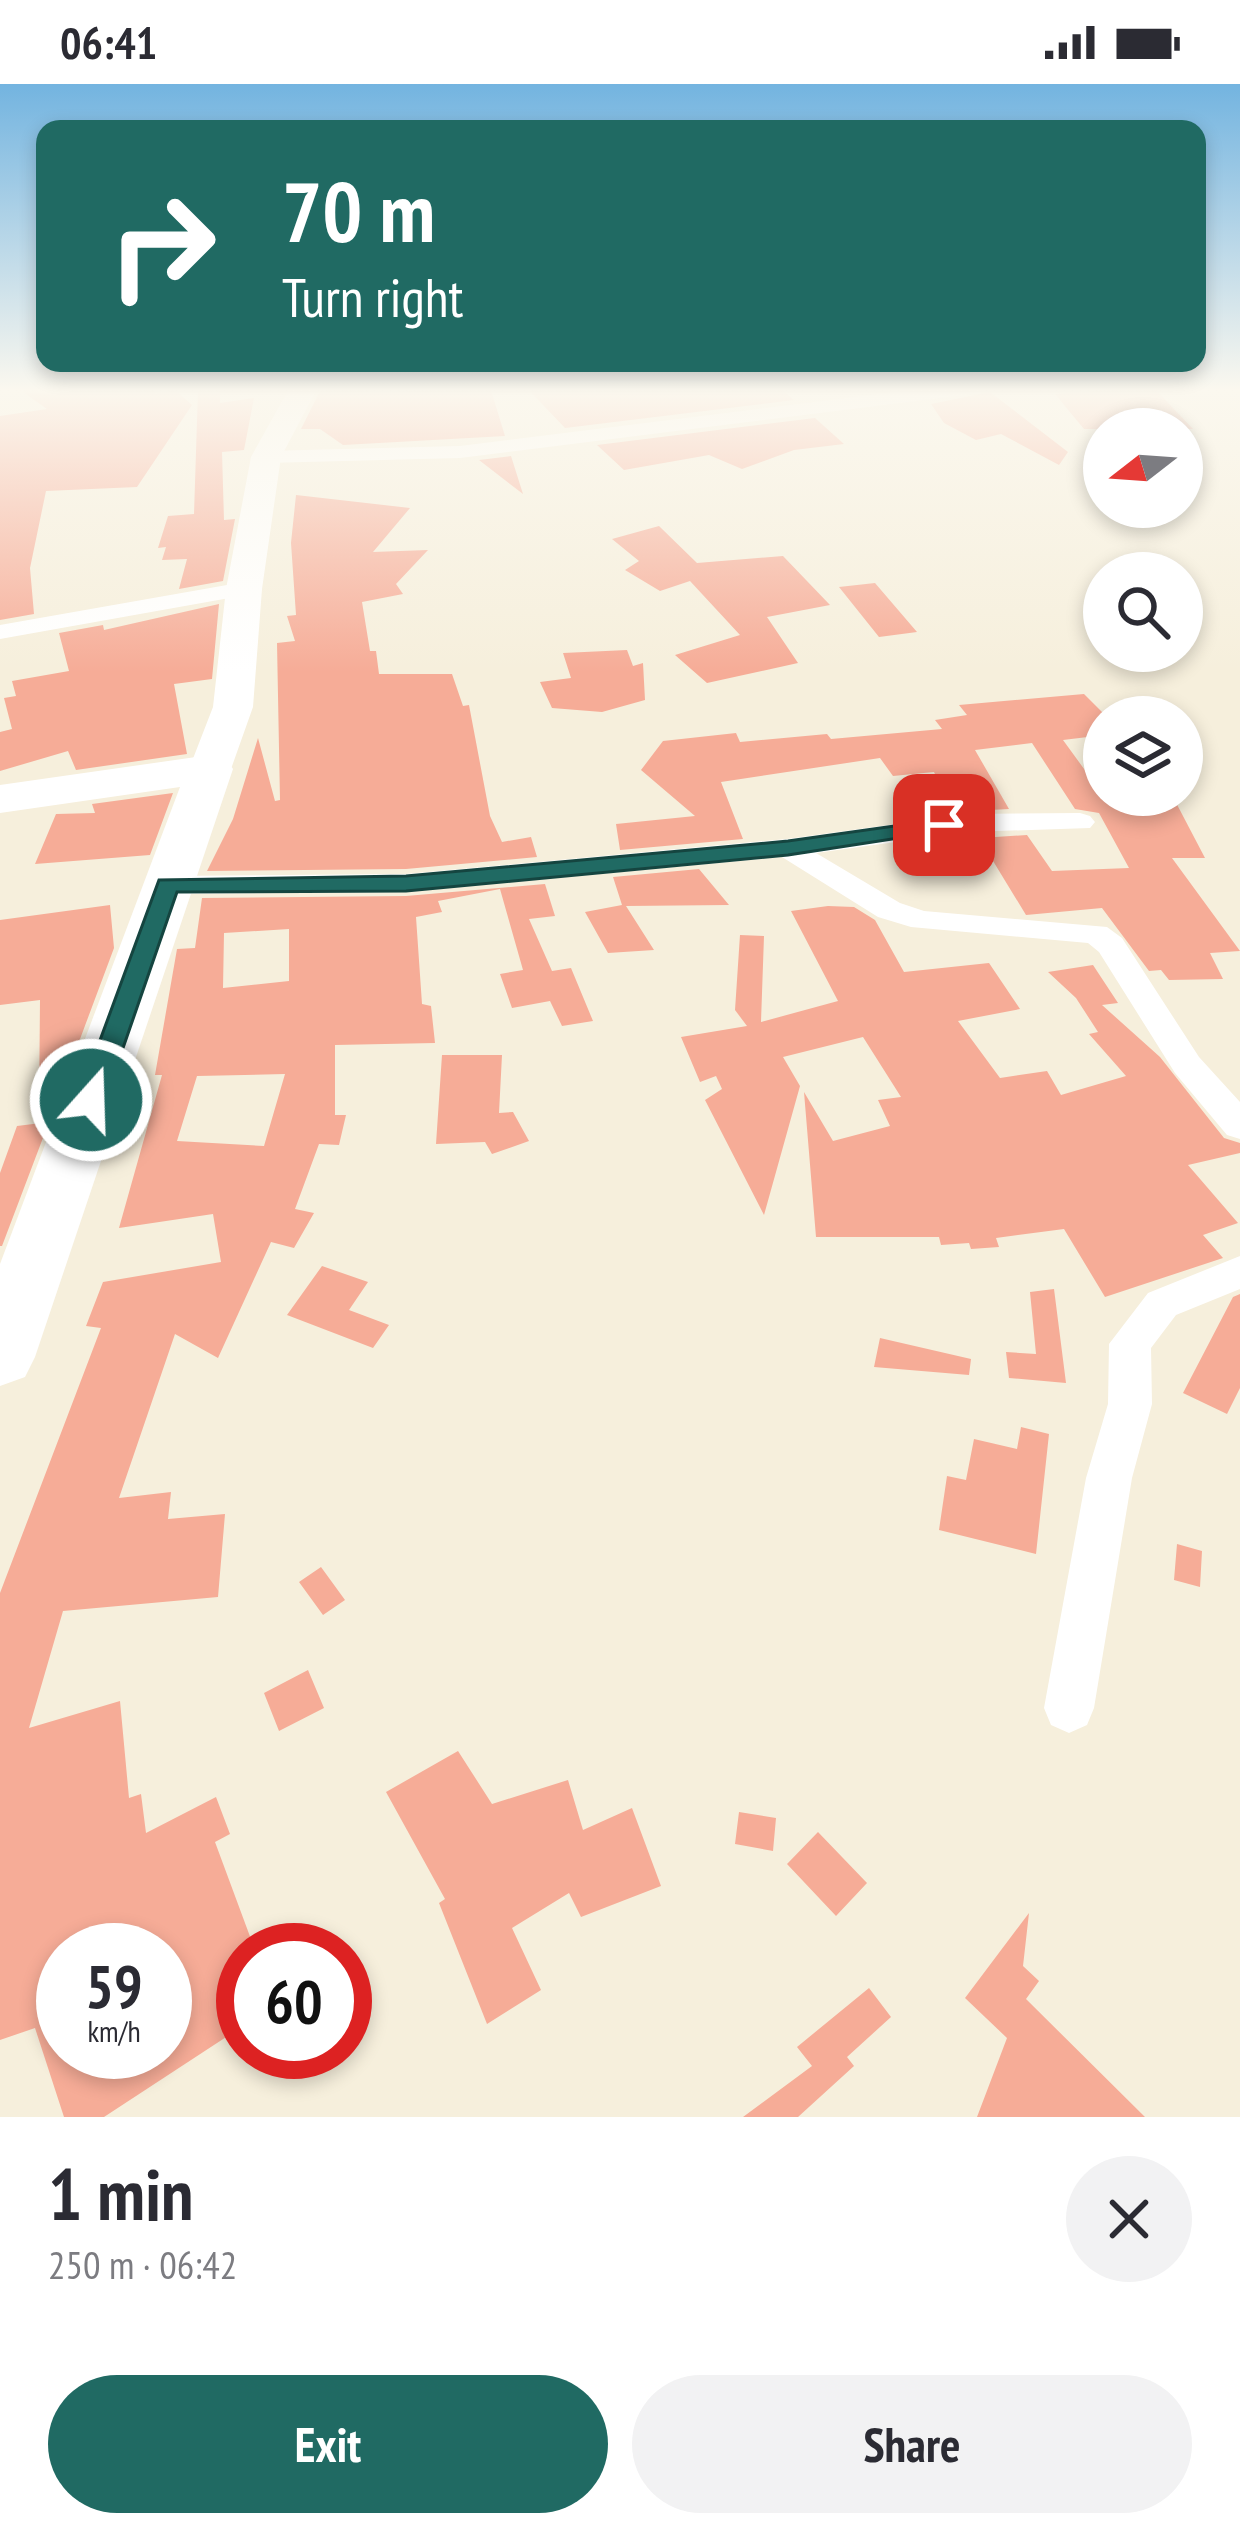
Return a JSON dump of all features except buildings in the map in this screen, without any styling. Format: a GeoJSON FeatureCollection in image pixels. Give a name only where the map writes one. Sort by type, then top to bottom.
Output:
{"type":"FeatureCollection","features":[{"type":"Feature","properties":{"kind":"main road"},"geometry":{"type":"LineString","coordinates":[[0,799],[211,769],[0,1358]]}},
{"type":"Feature","properties":{"kind":"street"},"geometry":{"type":"LineString","coordinates":[[211,769],[233,707],[244,589],[262,482]]}},
{"type":"Feature","properties":{"kind":"street"},"geometry":{"type":"LineString","coordinates":[[0,632],[244,589]]}},
{"type":"Feature","properties":{"kind":"street"},"geometry":{"type":"LineString","coordinates":[[167,885],[406,884],[788,848],[968,823],[1080,822]]}},
{"type":"Feature","properties":{"kind":"street"},"geometry":{"type":"LineString","coordinates":[[788,848],[889,910],[922,920],[1096,934],[1111,945],[1187,1065],[1240,1126]]}},
{"type":"Feature","properties":{"kind":"street"},"geometry":{"type":"LineString","coordinates":[[1069,1708],[1109,1478],[1130,1404],[1130,1344],[1162,1304],[1240,1272]]}},
{"type":"Feature","properties":{"kind":"route"},"geometry":{"type":"LineString","coordinates":[[91,1100],[167,885],[406,884],[788,848],[944,825]]}}]}
